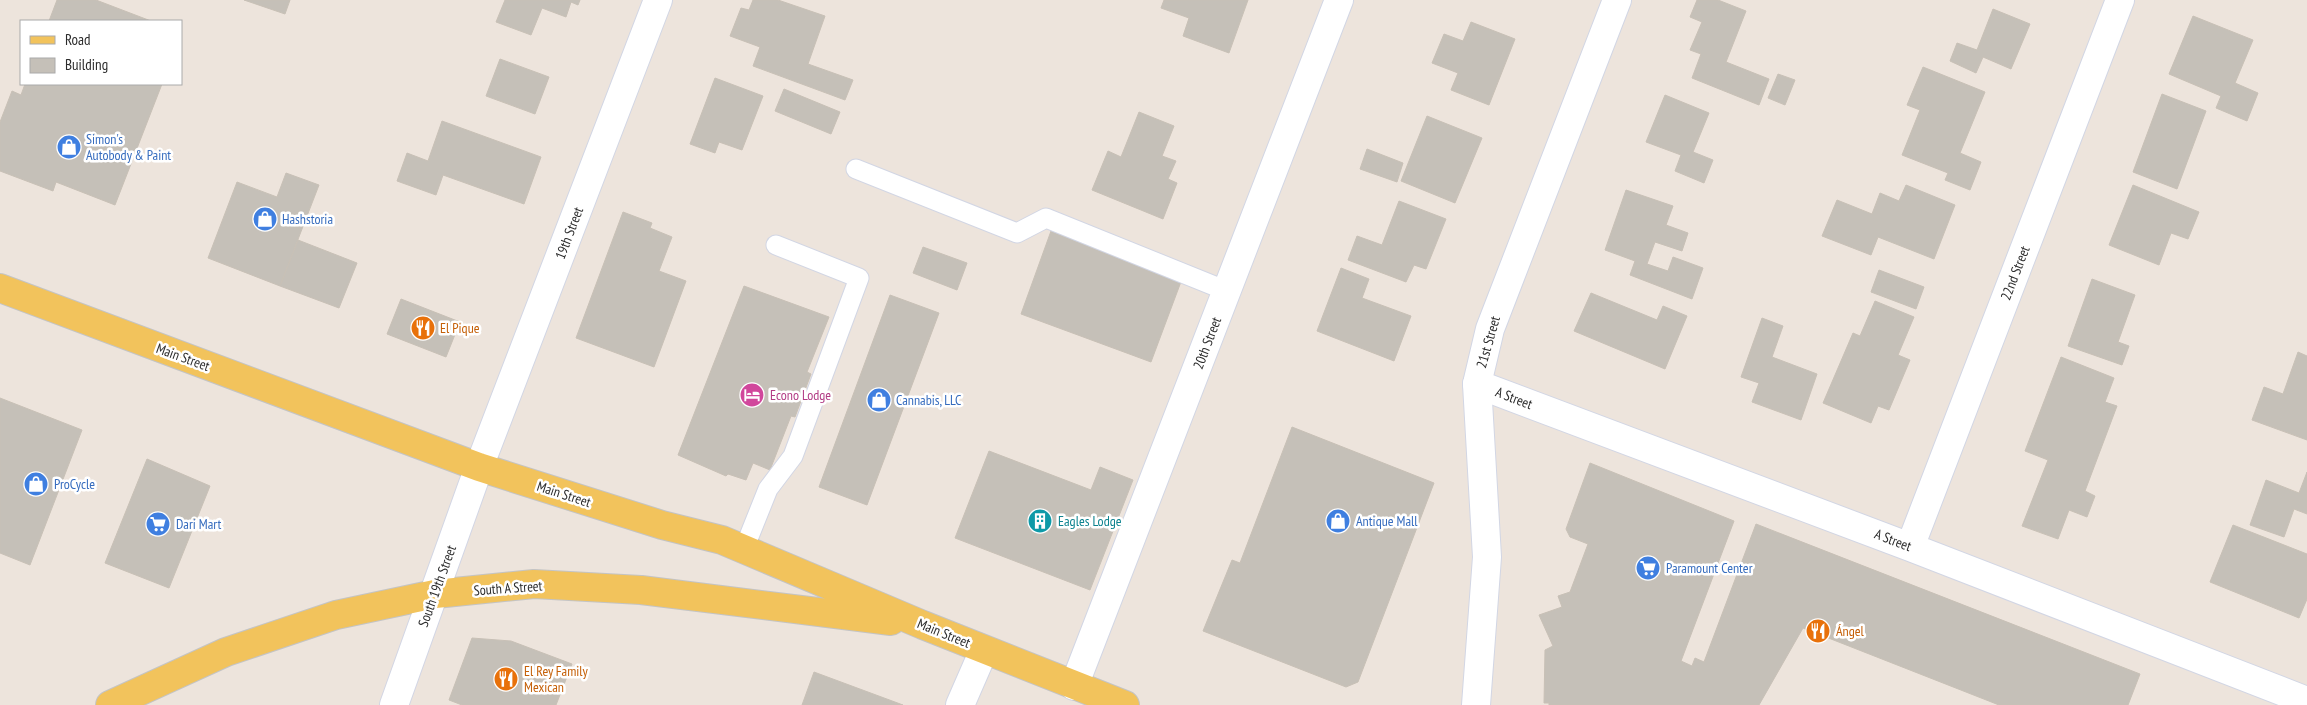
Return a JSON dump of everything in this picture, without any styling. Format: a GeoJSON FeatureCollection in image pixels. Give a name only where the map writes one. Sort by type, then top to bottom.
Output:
{"type":"FeatureCollection","features":[{"type":"Feature","properties":{"kind":"main road","name":"Main Street"},"geometry":{"type":"LineString","coordinates":[[0,288],[479,466],[662,525],[722,540],[984,650],[1125,705]]}},
{"type":"Feature","properties":{"kind":"main road","name":"South A Street"},"geometry":{"type":"LineString","coordinates":[[110,705],[226,652],[336,615],[435,594],[534,584],[641,590],[923,625]]}},
{"type":"Feature","properties":{"kind":"street","name":"19th Street"},"geometry":{"type":"LineString","coordinates":[[479,466],[658,0]]}},
{"type":"Feature","properties":{"kind":"street","name":"20th Street"},"geometry":{"type":"LineString","coordinates":[[1074,686],[1339,0]]}},
{"type":"Feature","properties":{"kind":"street","name":"21st Street"},"geometry":{"type":"LineString","coordinates":[[1476,705],[1486,557],[1477,384],[1490,329],[1617,0]]}},
{"type":"Feature","properties":{"kind":"street","name":"22nd Street"},"geometry":{"type":"LineString","coordinates":[[1910,547],[2120,0]]}},
{"type":"Feature","properties":{"kind":"street","name":"A Street"},"geometry":{"type":"LineString","coordinates":[[1477,384],[1910,547],[2307,701]]}},
{"type":"Feature","properties":{"kind":"street","name":"South 19th Street"},"geometry":{"type":"LineString","coordinates":[[395,705],[479,466]]}},
{"type":"Feature","properties":{"kind":"street"},"geometry":{"type":"LineString","coordinates":[[960,705],[984,650]]}},
{"type":"Feature","properties":{"kind":"lane"},"geometry":{"type":"LineString","coordinates":[[856,169],[1017,233],[1046,218],[1227,291]]}},
{"type":"Feature","properties":{"kind":"lane"},"geometry":{"type":"LineString","coordinates":[[744,549],[768,489],[793,456],[859,278],[776,245]]}},
{"type":"Feature","properties":{"kind":"building"},"geometry":{"type":"Polygon","coordinates":[[[57,0],[96,0],[148,20],[49,20],[57,0]]]}},
{"type":"Feature","properties":{"kind":"building"},"geometry":{"type":"Polygon","coordinates":[[[244,0],[290,0],[285,14],[244,0]]]}},
{"type":"Feature","properties":{"kind":"building"},"geometry":{"type":"Polygon","coordinates":[[[505,0],[580,0],[578,5],[571,2],[566,17],[542,8],[531,35],[496,22],[505,0]]]}},
{"type":"Feature","properties":{"kind":"building"},"geometry":{"type":"Polygon","coordinates":[[[753,0],[778,0],[825,16],[808,64],[853,80],[845,100],[753,66],[760,47],[730,36],[741,8],[749,10],[753,0]]]}},
{"type":"Feature","properties":{"kind":"building"},"geometry":{"type":"Polygon","coordinates":[[[1164,0],[1248,0],[1229,53],[1183,36],[1189,18],[1161,8],[1164,0]]]}},
{"type":"Feature","properties":{"kind":"building"},"geometry":{"type":"Polygon","coordinates":[[[1697,0],[1718,0],[1746,11],[1726,62],[1769,79],[1759,105],[1692,78],[1701,54],[1690,50],[1702,22],[1690,17],[1697,0]]]}},
{"type":"Feature","properties":{"kind":"building"},"geometry":{"type":"Polygon","coordinates":[[[1993,9],[2030,24],[2011,69],[1983,57],[1976,73],[1950,61],[1957,43],[1977,50],[1993,9]]]}},
{"type":"Feature","properties":{"kind":"building"},"geometry":{"type":"Polygon","coordinates":[[[2193,16],[2253,40],[2235,83],[2258,93],[2247,121],[2216,108],[2221,96],[2169,74],[2193,16]]]}},
{"type":"Feature","properties":{"kind":"building"},"geometry":{"type":"Polygon","coordinates":[[[1471,22],[1515,39],[1489,105],[1451,90],[1458,73],[1432,63],[1444,34],[1463,41],[1471,22]]]}},
{"type":"Feature","properties":{"kind":"building"},"geometry":{"type":"Polygon","coordinates":[[[500,59],[549,77],[535,114],[486,96],[500,59]]]}},
{"type":"Feature","properties":{"kind":"building"},"geometry":{"type":"Polygon","coordinates":[[[1923,67],[1985,92],[1960,153],[1981,162],[1970,190],[1945,180],[1948,173],[1902,155],[1920,110],[1907,105],[1923,67]]]}},
{"type":"Feature","properties":{"kind":"building"},"geometry":{"type":"Polygon","coordinates":[[[1778,74],[1795,80],[1785,105],[1768,98],[1778,74]]]}},
{"type":"Feature","properties":{"kind":"building"},"geometry":{"type":"Polygon","coordinates":[[[715,78],[763,96],[742,150],[719,142],[715,153],[690,144],[715,78]]]}},
{"type":"Feature","properties":{"kind":"building","name":"Simon's Autobody & Paint"},"geometry":{"type":"Polygon","coordinates":[[[25,85],[162,85],[115,205],[56,182],[53,191],[0,171],[0,122],[12,91],[21,95],[25,85]]]}},
{"type":"Feature","properties":{"kind":"building"},"geometry":{"type":"Polygon","coordinates":[[[784,89],[840,112],[831,134],[775,111],[784,89]]]}},
{"type":"Feature","properties":{"kind":"building"},"geometry":{"type":"Polygon","coordinates":[[[2162,94],[2206,111],[2177,189],[2133,172],[2162,94]]]}},
{"type":"Feature","properties":{"kind":"building"},"geometry":{"type":"Polygon","coordinates":[[[1665,95],[1709,113],[1693,152],[1713,160],[1704,183],[1675,171],[1681,155],[1646,142],[1665,95]]]}},
{"type":"Feature","properties":{"kind":"building"},"geometry":{"type":"Polygon","coordinates":[[[1139,112],[1174,126],[1162,156],[1176,161],[1168,179],[1177,183],[1163,219],[1092,190],[1108,151],[1121,157],[1139,112]]]}},
{"type":"Feature","properties":{"kind":"building"},"geometry":{"type":"Polygon","coordinates":[[[1427,116],[1482,138],[1455,203],[1401,181],[1427,116]]]}},
{"type":"Feature","properties":{"kind":"building"},"geometry":{"type":"Polygon","coordinates":[[[442,121],[541,157],[524,204],[443,175],[436,195],[397,181],[407,153],[428,161],[442,121]]]}},
{"type":"Feature","properties":{"kind":"building"},"geometry":{"type":"Polygon","coordinates":[[[1367,149],[1403,163],[1397,182],[1360,169],[1367,149]]]}},
{"type":"Feature","properties":{"kind":"building","name":"Hashstoria"},"geometry":{"type":"Polygon","coordinates":[[[286,173],[319,185],[280,286],[208,258],[237,182],[277,197],[286,173]]]}},
{"type":"Feature","properties":{"kind":"building"},"geometry":{"type":"Polygon","coordinates":[[[1906,185],[1955,205],[1934,259],[1878,237],[1871,255],[1822,236],[1837,200],[1872,214],[1880,193],[1899,201],[1906,185]]]}},
{"type":"Feature","properties":{"kind":"building"},"geometry":{"type":"Polygon","coordinates":[[[2133,185],[2199,212],[2188,239],[2171,233],[2159,265],[2109,245],[2133,185]]]}},
{"type":"Feature","properties":{"kind":"building"},"geometry":{"type":"Polygon","coordinates":[[[1626,190],[1673,206],[1666,225],[1688,233],[1682,251],[1655,242],[1647,264],[1668,271],[1673,257],[1703,268],[1692,299],[1630,275],[1635,261],[1605,250],[1626,190]]]}},
{"type":"Feature","properties":{"kind":"building"},"geometry":{"type":"Polygon","coordinates":[[[1399,201],[1446,219],[1426,269],[1414,265],[1406,282],[1348,260],[1357,236],[1382,245],[1399,201]]]}},
{"type":"Feature","properties":{"kind":"building"},"geometry":{"type":"Polygon","coordinates":[[[623,212],[652,223],[650,228],[672,237],[659,271],[686,281],[654,367],[576,338],[623,212]]]}},
{"type":"Feature","properties":{"kind":"building"},"geometry":{"type":"Polygon","coordinates":[[[1051,231],[1182,279],[1151,362],[1021,314],[1051,231]]]}},
{"type":"Feature","properties":{"kind":"building"},"geometry":{"type":"Polygon","coordinates":[[[298,240],[357,263],[339,308],[280,286],[298,240]]]}},
{"type":"Feature","properties":{"kind":"building"},"geometry":{"type":"Polygon","coordinates":[[[923,247],[967,263],[957,290],[913,273],[923,247]]]}},
{"type":"Feature","properties":{"kind":"building"},"geometry":{"type":"Polygon","coordinates":[[[1341,268],[1369,279],[1362,298],[1411,316],[1394,361],[1317,331],[1341,268]]]}},
{"type":"Feature","properties":{"kind":"building"},"geometry":{"type":"Polygon","coordinates":[[[1879,270],[1924,287],[1916,309],[1871,292],[1879,270]]]}},
{"type":"Feature","properties":{"kind":"building"},"geometry":{"type":"Polygon","coordinates":[[[2092,279],[2135,295],[2118,342],[2129,346],[2122,365],[2068,346],[2092,279]]]}},
{"type":"Feature","properties":{"kind":"building","name":"Econo Lodge"},"geometry":{"type":"Polygon","coordinates":[[[744,286],[829,317],[807,372],[811,374],[795,417],[791,416],[770,470],[753,463],[746,480],[728,474],[726,476],[678,455],[744,286]]]}},
{"type":"Feature","properties":{"kind":"building"},"geometry":{"type":"Polygon","coordinates":[[[1591,293],[1657,320],[1663,306],[1687,316],[1665,369],[1574,331],[1591,293]]]}},
{"type":"Feature","properties":{"kind":"building","name":"Cannabis, LLC"},"geometry":{"type":"Polygon","coordinates":[[[890,295],[939,313],[867,505],[819,487],[890,295]]]}},
{"type":"Feature","properties":{"kind":"building","name":"El Pique"},"geometry":{"type":"Polygon","coordinates":[[[401,299],[460,322],[446,357],[387,334],[401,299]]]}},
{"type":"Feature","properties":{"kind":"building"},"geometry":{"type":"Polygon","coordinates":[[[1875,301],[1914,317],[1898,355],[1910,360],[1889,410],[1878,406],[1871,423],[1823,403],[1853,333],[1860,336],[1875,301]]]}},
{"type":"Feature","properties":{"kind":"building"},"geometry":{"type":"Polygon","coordinates":[[[1762,318],[1783,326],[1772,357],[1817,374],[1801,420],[1752,402],[1759,383],[1741,377],[1762,318]]]}},
{"type":"Feature","properties":{"kind":"building"},"geometry":{"type":"Polygon","coordinates":[[[2298,352],[2307,356],[2307,440],[2252,420],[2264,387],[2283,394],[2298,352]]]}},
{"type":"Feature","properties":{"kind":"building"},"geometry":{"type":"Polygon","coordinates":[[[2061,357],[2114,378],[2105,402],[2117,406],[2085,491],[2095,496],[2087,517],[2069,510],[2058,539],[2022,526],[2048,460],[2025,451],[2061,357]]]}},
{"type":"Feature","properties":{"kind":"building"},"geometry":{"type":"Polygon","coordinates":[[[0,398],[82,430],[30,565],[0,553],[0,398]]]}},
{"type":"Feature","properties":{"kind":"building","name":"Antique Mall"},"geometry":{"type":"Polygon","coordinates":[[[1292,427],[1434,483],[1358,682],[1346,687],[1203,631],[1232,560],[1240,563],[1292,427]]]}},
{"type":"Feature","properties":{"kind":"building","name":"Eagles Lodge"},"geometry":{"type":"Polygon","coordinates":[[[989,451],[1091,490],[1100,467],[1133,480],[1090,590],[955,538],[989,451]]]}},
{"type":"Feature","properties":{"kind":"building","name":"Dari Mart"},"geometry":{"type":"Polygon","coordinates":[[[147,459],[210,486],[169,588],[105,563],[147,459]]]}},
{"type":"Feature","properties":{"kind":"building","name":"Paramount Center"},"geometry":{"type":"Polygon","coordinates":[[[1590,463],[1734,521],[1681,661],[1692,666],[1695,658],[1704,662],[1756,524],[2140,674],[2128,705],[1999,705],[1803,628],[1759,705],[1549,705],[1549,703],[1544,703],[1545,650],[1553,646],[1539,615],[1562,607],[1558,596],[1570,592],[1588,544],[1570,537],[1566,529],[1590,463]]]}},
{"type":"Feature","properties":{"kind":"building"},"geometry":{"type":"Polygon","coordinates":[[[2307,472],[2307,514],[2294,509],[2284,537],[2250,525],[2266,480],[2299,493],[2307,472]]]}},
{"type":"Feature","properties":{"kind":"building"},"geometry":{"type":"Polygon","coordinates":[[[2233,525],[2307,554],[2307,599],[2299,618],[2210,582],[2233,525]]]}},
{"type":"Feature","properties":{"kind":"building"},"geometry":{"type":"Polygon","coordinates":[[[472,638],[511,641],[572,664],[556,705],[462,705],[449,700],[472,638]]]}},
{"type":"Feature","properties":{"kind":"building"},"geometry":{"type":"Polygon","coordinates":[[[814,672],[903,705],[802,705],[814,672]]]}},
{"type":"Feature","properties":{"kind":"place","name":"Simon's Autobody & Paint"},"geometry":{"type":"Point","coordinates":[69,147]}},
{"type":"Feature","properties":{"kind":"place","name":"Hashstoria"},"geometry":{"type":"Point","coordinates":[265,219]}},
{"type":"Feature","properties":{"kind":"place","name":"El Pique"},"geometry":{"type":"Point","coordinates":[423,328]}},
{"type":"Feature","properties":{"kind":"place","name":"Econo Lodge"},"geometry":{"type":"Point","coordinates":[752,395]}},
{"type":"Feature","properties":{"kind":"place","name":"Cannabis, LLC"},"geometry":{"type":"Point","coordinates":[879,400]}},
{"type":"Feature","properties":{"kind":"place","name":"ProCycle"},"geometry":{"type":"Point","coordinates":[36,484]}},
{"type":"Feature","properties":{"kind":"place","name":"Eagles Lodge"},"geometry":{"type":"Point","coordinates":[1040,521]}},
{"type":"Feature","properties":{"kind":"place","name":"Antique Mall"},"geometry":{"type":"Point","coordinates":[1338,521]}},
{"type":"Feature","properties":{"kind":"place","name":"Dari Mart"},"geometry":{"type":"Point","coordinates":[158,524]}},
{"type":"Feature","properties":{"kind":"place","name":"Paramount Center"},"geometry":{"type":"Point","coordinates":[1648,568]}},
{"type":"Feature","properties":{"kind":"place","name":"Ángel"},"geometry":{"type":"Point","coordinates":[1818,631]}},
{"type":"Feature","properties":{"kind":"place","name":"El Rey Family Mexican"},"geometry":{"type":"Point","coordinates":[506,679]}}]}
